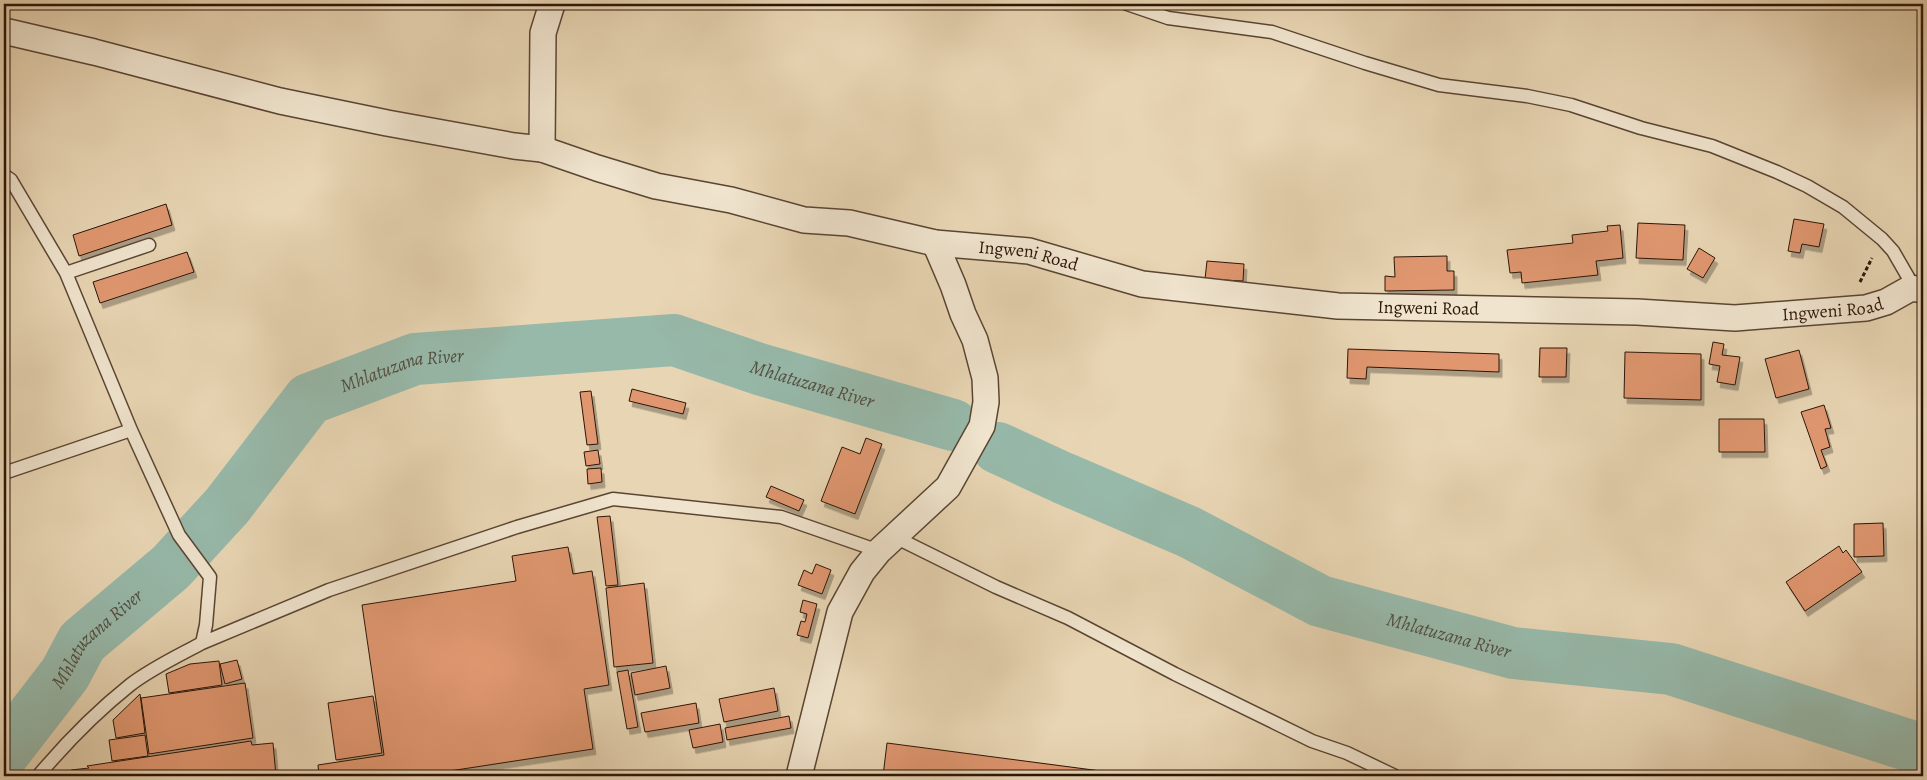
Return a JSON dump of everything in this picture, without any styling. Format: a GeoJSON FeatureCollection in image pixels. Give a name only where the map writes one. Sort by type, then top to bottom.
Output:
{"type":"FeatureCollection","features":[{"type":"Feature","properties":{"kind":"street"},"geometry":{"type":"LineString","coordinates":[[542,149],[543,33],[552,4]]}},
{"type":"Feature","properties":{"kind":"street","name":"Ingweni Road"},"geometry":{"type":"LineString","coordinates":[[4,31],[94,52],[280,101],[387,123],[514,146],[542,149],[656,186],[731,200],[804,220],[849,223],[935,243],[1029,251],[1142,284],[1338,306],[1637,312],[1735,318],[1866,308],[1917,289]]}},
{"type":"Feature","properties":{"kind":"street"},"geometry":{"type":"LineString","coordinates":[[799,776],[840,612],[862,572],[887,544],[948,487],[982,426],[986,402],[985,378],[976,340],[935,243]]}},
{"type":"Feature","properties":{"kind":"lane"},"geometry":{"type":"LineString","coordinates":[[1127,4],[1168,18],[1272,32],[1365,63],[1438,84],[1527,96],[1571,106],[1641,128],[1712,146],[1777,172],[1807,186],[1843,207],[1882,239],[1893,251],[1917,289]]}},
{"type":"Feature","properties":{"kind":"lane"},"geometry":{"type":"LineString","coordinates":[[4,175],[11,180],[66,273],[131,430],[179,535],[210,577],[206,624],[202,642]]}},
{"type":"Feature","properties":{"kind":"lane"},"geometry":{"type":"LineString","coordinates":[[66,273],[149,245]]}},
{"type":"Feature","properties":{"kind":"lane"},"geometry":{"type":"LineString","coordinates":[[4,473],[131,430]]}},
{"type":"Feature","properties":{"kind":"lane"},"geometry":{"type":"LineString","coordinates":[[38,776],[59,751],[130,686],[155,668],[202,642],[329,590],[518,527],[613,499],[781,517],[887,544],[1068,618],[1175,674],[1312,741],[1347,753],[1396,776]]}},
{"type":"Feature","properties":{"kind":"building"},"geometry":{"type":"Polygon","coordinates":[[[166,204],[172,225],[79,256],[73,235],[166,204]]]}},
{"type":"Feature","properties":{"kind":"building"},"geometry":{"type":"Polygon","coordinates":[[[1794,219],[1824,224],[1819,247],[1802,244],[1800,253],[1788,251],[1794,219]]]}},
{"type":"Feature","properties":{"kind":"building"},"geometry":{"type":"Polygon","coordinates":[[[1638,223],[1685,225],[1683,260],[1636,258],[1638,223]]]}},
{"type":"Feature","properties":{"kind":"building"},"geometry":{"type":"Polygon","coordinates":[[[1620,225],[1623,258],[1596,261],[1598,275],[1522,283],[1521,272],[1510,273],[1507,250],[1573,243],[1572,235],[1608,231],[1607,226],[1620,225]]]}},
{"type":"Feature","properties":{"kind":"building"},"geometry":{"type":"Polygon","coordinates":[[[1699,248],[1715,258],[1703,278],[1687,269],[1699,248]]]}},
{"type":"Feature","properties":{"kind":"building"},"geometry":{"type":"Polygon","coordinates":[[[187,252],[194,272],[100,303],[93,282],[187,252]]]}},
{"type":"Feature","properties":{"kind":"building"},"geometry":{"type":"Polygon","coordinates":[[[1447,256],[1447,271],[1454,271],[1454,290],[1385,291],[1385,276],[1395,277],[1394,257],[1447,256]]]}},
{"type":"Feature","properties":{"kind":"building"},"geometry":{"type":"Polygon","coordinates":[[[1207,261],[1244,264],[1243,281],[1205,279],[1207,261]]]}},
{"type":"Feature","properties":{"kind":"building"},"geometry":{"type":"Polygon","coordinates":[[[1713,342],[1724,344],[1722,355],[1740,357],[1735,385],[1717,382],[1720,366],[1709,364],[1713,342]]]}},
{"type":"Feature","properties":{"kind":"building"},"geometry":{"type":"Polygon","coordinates":[[[1540,348],[1567,348],[1566,377],[1539,377],[1540,348]]]}},
{"type":"Feature","properties":{"kind":"building"},"geometry":{"type":"Polygon","coordinates":[[[1348,349],[1499,354],[1499,372],[1367,367],[1366,379],[1347,378],[1348,349]]]}},
{"type":"Feature","properties":{"kind":"building"},"geometry":{"type":"Polygon","coordinates":[[[1799,350],[1809,389],[1776,398],[1765,359],[1799,350]]]}},
{"type":"Feature","properties":{"kind":"building"},"geometry":{"type":"Polygon","coordinates":[[[1625,352],[1701,354],[1701,400],[1624,398],[1625,352]]]}},
{"type":"Feature","properties":{"kind":"building"},"geometry":{"type":"Polygon","coordinates":[[[632,389],[686,403],[683,414],[629,401],[632,389]]]}},
{"type":"Feature","properties":{"kind":"building"},"geometry":{"type":"Polygon","coordinates":[[[591,391],[598,444],[587,445],[580,392],[591,391]]]}},
{"type":"Feature","properties":{"kind":"building"},"geometry":{"type":"Polygon","coordinates":[[[1824,405],[1831,428],[1825,429],[1830,447],[1821,450],[1827,466],[1821,469],[1801,412],[1824,405]]]}},
{"type":"Feature","properties":{"kind":"building"},"geometry":{"type":"Polygon","coordinates":[[[1719,419],[1764,419],[1765,452],[1719,452],[1719,419]]]}},
{"type":"Feature","properties":{"kind":"building"},"geometry":{"type":"Polygon","coordinates":[[[866,438],[882,444],[855,514],[821,501],[842,447],[860,454],[866,438]]]}},
{"type":"Feature","properties":{"kind":"building"},"geometry":{"type":"Polygon","coordinates":[[[598,450],[600,464],[586,466],[584,452],[598,450]]]}},
{"type":"Feature","properties":{"kind":"building"},"geometry":{"type":"Polygon","coordinates":[[[601,468],[602,482],[588,484],[587,469],[601,468]]]}},
{"type":"Feature","properties":{"kind":"building"},"geometry":{"type":"Polygon","coordinates":[[[771,486],[804,500],[799,511],[766,497],[771,486]]]}},
{"type":"Feature","properties":{"kind":"building"},"geometry":{"type":"Polygon","coordinates":[[[610,516],[618,585],[606,586],[597,517],[610,516]]]}},
{"type":"Feature","properties":{"kind":"building"},"geometry":{"type":"Polygon","coordinates":[[[1883,523],[1884,556],[1854,557],[1854,524],[1883,523]]]}},
{"type":"Feature","properties":{"kind":"building"},"geometry":{"type":"Polygon","coordinates":[[[1839,546],[1843,553],[1846,550],[1862,572],[1805,611],[1786,582],[1839,546]]]}},
{"type":"Feature","properties":{"kind":"building"},"geometry":{"type":"Polygon","coordinates":[[[568,547],[573,574],[592,571],[609,685],[584,689],[593,749],[417,776],[319,776],[318,765],[384,755],[362,605],[516,581],[512,556],[568,547]]]}},
{"type":"Feature","properties":{"kind":"building"},"geometry":{"type":"Polygon","coordinates":[[[816,564],[831,570],[822,594],[798,585],[804,570],[812,574],[816,564]]]}},
{"type":"Feature","properties":{"kind":"building"},"geometry":{"type":"Polygon","coordinates":[[[644,583],[653,663],[614,667],[606,588],[644,583]]]}},
{"type":"Feature","properties":{"kind":"building"},"geometry":{"type":"Polygon","coordinates":[[[803,600],[817,604],[808,638],[797,635],[801,621],[805,622],[807,614],[800,612],[803,600]]]}},
{"type":"Feature","properties":{"kind":"building"},"geometry":{"type":"Polygon","coordinates":[[[237,660],[242,679],[225,684],[220,664],[237,660]]]}},
{"type":"Feature","properties":{"kind":"building"},"geometry":{"type":"Polygon","coordinates":[[[219,661],[222,685],[169,693],[166,674],[190,664],[219,661]]]}},
{"type":"Feature","properties":{"kind":"building"},"geometry":{"type":"Polygon","coordinates":[[[666,666],[670,688],[635,695],[631,673],[666,666]]]}},
{"type":"Feature","properties":{"kind":"building"},"geometry":{"type":"Polygon","coordinates":[[[628,670],[638,727],[627,729],[617,672],[628,670]]]}},
{"type":"Feature","properties":{"kind":"building"},"geometry":{"type":"Polygon","coordinates":[[[245,683],[253,738],[149,754],[141,698],[245,683]]]}},
{"type":"Feature","properties":{"kind":"building"},"geometry":{"type":"Polygon","coordinates":[[[774,688],[778,711],[724,722],[719,699],[774,688]]]}},
{"type":"Feature","properties":{"kind":"building"},"geometry":{"type":"Polygon","coordinates":[[[140,694],[145,733],[116,738],[113,720],[140,694]]]}},
{"type":"Feature","properties":{"kind":"building"},"geometry":{"type":"Polygon","coordinates":[[[373,696],[382,753],[336,760],[328,703],[373,696]]]}},
{"type":"Feature","properties":{"kind":"building"},"geometry":{"type":"Polygon","coordinates":[[[696,703],[699,723],[645,732],[641,713],[696,703]]]}},
{"type":"Feature","properties":{"kind":"building"},"geometry":{"type":"Polygon","coordinates":[[[789,716],[791,728],[727,740],[725,728],[789,716]]]}},
{"type":"Feature","properties":{"kind":"building"},"geometry":{"type":"Polygon","coordinates":[[[720,724],[723,742],[693,748],[689,730],[720,724]]]}},
{"type":"Feature","properties":{"kind":"building"},"geometry":{"type":"Polygon","coordinates":[[[145,735],[148,756],[112,761],[109,740],[145,735]]]}},
{"type":"Feature","properties":{"kind":"building"},"geometry":{"type":"Polygon","coordinates":[[[251,741],[252,745],[273,743],[276,776],[66,776],[71,770],[89,768],[87,766],[251,741]]]}},
{"type":"Feature","properties":{"kind":"building"},"geometry":{"type":"Polygon","coordinates":[[[887,743],[1139,776],[883,776],[887,743]]]}},
{"type":"Feature","properties":{"kind":"waterway","name":"Mhlatuzana River"},"geometry":{"type":"LineString","coordinates":[[4,753],[65,674],[82,642],[171,567],[227,506],[309,399],[415,359],[674,340],[759,369],[953,425]]}},
{"type":"Feature","properties":{"kind":"waterway","name":"Mhlatuzana River"},"geometry":{"type":"LineString","coordinates":[[998,448],[1189,532],[1320,601],[1513,653],[1671,669],[1923,750]]}}]}
